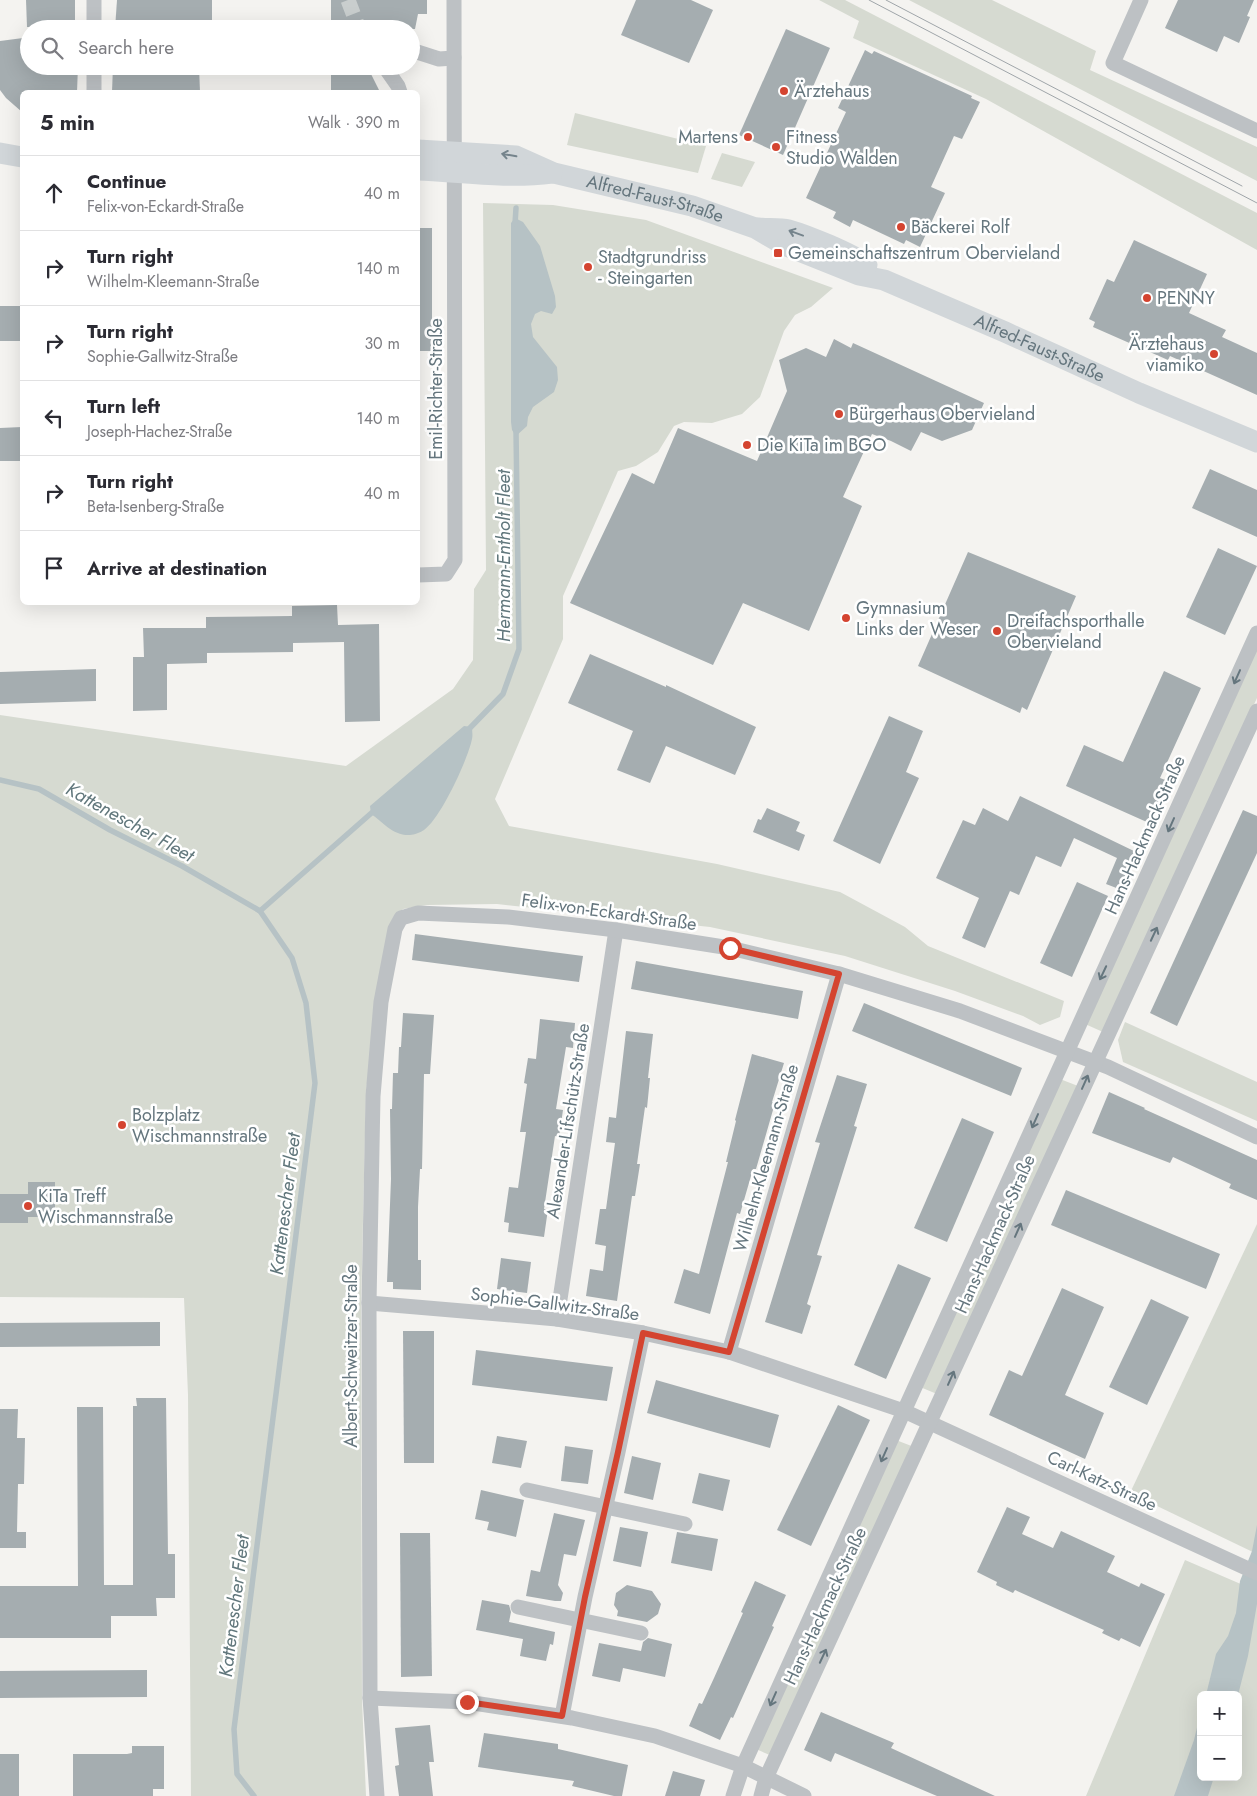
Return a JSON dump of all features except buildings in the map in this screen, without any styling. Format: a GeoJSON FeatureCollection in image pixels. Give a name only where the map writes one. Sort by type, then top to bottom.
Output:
{"type":"FeatureCollection","features":[{"type":"Feature","properties":{"kind":"street"},"geometry":{"type":"LineString","coordinates":[[94,0],[94,20]]}},
{"type":"Feature","properties":{"kind":"street"},"geometry":{"type":"LineString","coordinates":[[454,0],[455,162]]}},
{"type":"Feature","properties":{"kind":"street"},"geometry":{"type":"LineString","coordinates":[[1141,0],[1112,63],[1257,131]]}},
{"type":"Feature","properties":{"kind":"street"},"geometry":{"type":"LineString","coordinates":[[420,53],[439,59],[454,58]]}},
{"type":"Feature","properties":{"kind":"street"},"geometry":{"type":"LineString","coordinates":[[94,75],[94,90]]}},
{"type":"Feature","properties":{"kind":"street"},"geometry":{"type":"LineString","coordinates":[[390,75],[399,90]]}},
{"type":"Feature","properties":{"kind":"street","name":"Alfred-Faust-Straße"},"geometry":{"type":"LineString","coordinates":[[420,151],[455,162],[534,176],[554,173],[692,206],[755,228],[787,230],[800,234],[861,261],[884,280],[1139,393],[1255,442]]}},
{"type":"Feature","properties":{"kind":"street"},"geometry":{"type":"LineString","coordinates":[[0,153],[20,157]]}},
{"type":"Feature","properties":{"kind":"street","name":"Alfred-Faust-Straße"},"geometry":{"type":"LineString","coordinates":[[420,170],[455,162]]}},
{"type":"Feature","properties":{"kind":"street","name":"Emil-Richter-Straße"},"geometry":{"type":"LineString","coordinates":[[420,575],[446,574],[455,560],[455,162]]}},
{"type":"Feature","properties":{"kind":"street","name":"Hans-Hackmack-Straße"},"geometry":{"type":"LineString","coordinates":[[732,1796],[743,1766],[1257,633]]}},
{"type":"Feature","properties":{"kind":"street","name":"Hans-Hackmack-Straße"},"geometry":{"type":"LineString","coordinates":[[761,1796],[766,1778],[1257,711]]}},
{"type":"Feature","properties":{"kind":"street","name":"Felix-von-Eckardt-Straße"},"geometry":{"type":"LineString","coordinates":[[401,918],[418,913],[508,917],[616,930],[730,948],[839,974],[960,1011],[1067,1052]]}},
{"type":"Feature","properties":{"kind":"street","name":"Albert-Schweitzer-Straße"},"geometry":{"type":"LineString","coordinates":[[377,1796],[370,1698],[369,1303],[372,1096],[382,1002],[395,929],[401,918]]}},
{"type":"Feature","properties":{"kind":"street","name":"Alexander-Lifschütz-Straße"},"geometry":{"type":"LineString","coordinates":[[556,1319],[616,930]]}},
{"type":"Feature","properties":{"kind":"street","name":"Wilhelm-Kleemann-Straße"},"geometry":{"type":"LineString","coordinates":[[729,1352],[839,974]]}},
{"type":"Feature","properties":{"kind":"street"},"geometry":{"type":"LineString","coordinates":[[1067,1052],[1094,1062],[1257,1137]]}},
{"type":"Feature","properties":{"kind":"street","name":"Sophie-Gallwitz-Straße"},"geometry":{"type":"LineString","coordinates":[[369,1303],[556,1319],[643,1333],[729,1352],[904,1411]]}},
{"type":"Feature","properties":{"kind":"street"},"geometry":{"type":"LineString","coordinates":[[562,1716],[580,1620],[643,1333]]}},
{"type":"Feature","properties":{"kind":"street"},"geometry":{"type":"LineString","coordinates":[[904,1411],[931,1422]]}},
{"type":"Feature","properties":{"kind":"street","name":"Carl-Katz-Straße"},"geometry":{"type":"LineString","coordinates":[[931,1422],[1257,1573]]}},
{"type":"Feature","properties":{"kind":"street"},"geometry":{"type":"LineString","coordinates":[[526,1490],[685,1524]]}},
{"type":"Feature","properties":{"kind":"street"},"geometry":{"type":"LineString","coordinates":[[518,1607],[641,1633]]}},
{"type":"Feature","properties":{"kind":"street"},"geometry":{"type":"LineString","coordinates":[[370,1698],[467,1702],[562,1716],[655,1736],[743,1766],[804,1796]]}},
{"type":"Feature","properties":{"kind":"shaded area"},"geometry":{"type":"Polygon","coordinates":[[[819,0],[845,0],[1257,213],[1257,250],[986,99],[853,38],[859,21],[819,0]]]}},
{"type":"Feature","properties":{"kind":"shaded area"},"geometry":{"type":"Polygon","coordinates":[[[909,0],[992,0],[1096,51],[1090,70],[1257,147],[1257,181],[909,0]]]}},
{"type":"Feature","properties":{"kind":"shaded area"},"geometry":{"type":"Polygon","coordinates":[[[575,113],[706,146],[698,173],[567,145],[575,113]]]}},
{"type":"Feature","properties":{"kind":"shaded area"},"geometry":{"type":"Polygon","coordinates":[[[722,153],[755,162],[742,187],[711,179],[722,153]]]}},
{"type":"Feature","properties":{"kind":"shaded area"},"geometry":{"type":"Polygon","coordinates":[[[483,203],[553,205],[646,220],[833,288],[811,307],[795,315],[784,331],[760,397],[742,414],[712,423],[684,422],[674,426],[658,452],[636,466],[618,471],[563,596],[563,639],[495,799],[509,826],[717,864],[840,892],[905,927],[928,946],[1064,1001],[1060,1017],[1040,1025],[1023,1016],[955,991],[845,956],[710,927],[497,904],[427,905],[403,909],[391,923],[366,1090],[361,1308],[362,1700],[366,1796],[191,1796],[188,1395],[184,1298],[0,1297],[0,715],[346,766],[453,689],[473,660],[474,589],[486,570],[483,203]]]}},
{"type":"Feature","properties":{"kind":"shaded area"},"geometry":{"type":"Polygon","coordinates":[[[515,218],[523,222],[540,246],[555,296],[556,307],[552,314],[541,311],[535,314],[531,324],[533,337],[557,367],[558,380],[554,392],[533,407],[528,417],[527,426],[516,436],[512,430],[511,422],[511,223],[515,218]]]}},
{"type":"Feature","properties":{"kind":"shaded area"},"geometry":{"type":"Polygon","coordinates":[[[1257,644],[1257,698],[1103,1032],[1085,1024],[1257,644]]]}},
{"type":"Feature","properties":{"kind":"shaded area"},"geometry":{"type":"Polygon","coordinates":[[[464,726],[472,727],[472,739],[465,760],[446,801],[424,830],[412,835],[404,835],[389,828],[371,814],[370,806],[464,726]]]}},
{"type":"Feature","properties":{"kind":"shaded area"},"geometry":{"type":"Polygon","coordinates":[[[1125,1022],[1257,1082],[1257,1121],[1123,1062],[1118,1040],[1125,1022]]]}},
{"type":"Feature","properties":{"kind":"shaded area"},"geometry":{"type":"Polygon","coordinates":[[[1060,1079],[1078,1086],[937,1394],[920,1387],[1060,1079]]]}},
{"type":"Feature","properties":{"kind":"shaded area"},"geometry":{"type":"Polygon","coordinates":[[[1257,1224],[1257,1554],[1130,1493],[1257,1224]]]}},
{"type":"Feature","properties":{"kind":"shaded area"},"geometry":{"type":"Polygon","coordinates":[[[896,1440],[914,1447],[772,1756],[756,1749],[896,1440]]]}},
{"type":"Feature","properties":{"kind":"shaded area"},"geometry":{"type":"Polygon","coordinates":[[[1257,1525],[1257,1604],[1248,1656],[1239,1691],[1207,1691],[1216,1654],[1228,1636],[1236,1613],[1240,1581],[1252,1551],[1257,1525]]]}},
{"type":"Feature","properties":{"kind":"shaded area"},"geometry":{"type":"Polygon","coordinates":[[[1185,1560],[1257,1591],[1257,1796],[1086,1796],[1185,1560]]]}},
{"type":"Feature","properties":{"kind":"shaded area"},"geometry":{"type":"Polygon","coordinates":[[[1197,1728],[1197,1781],[1213,1781],[1208,1796],[1174,1796],[1197,1728]]]}},
{"type":"Feature","properties":{"kind":"waterway","name":"Hermann-Entholt Fleet"},"geometry":{"type":"LineString","coordinates":[[515,224],[516,208]]}},
{"type":"Feature","properties":{"kind":"waterway","name":"Hermann-Entholt Fleet"},"geometry":{"type":"LineString","coordinates":[[467,731],[503,694],[519,649],[516,430]]}},
{"type":"Feature","properties":{"kind":"waterway","name":"Kattenescher Fleet"},"geometry":{"type":"LineString","coordinates":[[0,780],[39,789],[110,830],[182,866],[260,911],[292,958],[306,1003],[315,1083],[234,1729],[237,1774],[254,1796]]}},
{"type":"Feature","properties":{"kind":"waterway","name":"Hermann-Entholt Fleet"},"geometry":{"type":"LineString","coordinates":[[260,911],[376,809]]}},
{"type":"Feature","properties":{"kind":"tunnel"},"geometry":{"type":"LineString","coordinates":[[348,0],[356,20]]}},
{"type":"Feature","properties":{"kind":"tram line"},"geometry":{"type":"LineString","coordinates":[[869,0],[1257,203]]}},
{"type":"Feature","properties":{"kind":"tram line"},"geometry":{"type":"LineString","coordinates":[[886,0],[1242,186]]}},
{"type":"Feature","properties":{"kind":"place","name":"Ärztehaus"},"geometry":{"type":"Point","coordinates":[784,91]}},
{"type":"Feature","properties":{"kind":"place","name":"Martens"},"geometry":{"type":"Point","coordinates":[748,137]}},
{"type":"Feature","properties":{"kind":"place","name":"Fitness Studio Walden"},"geometry":{"type":"Point","coordinates":[776,147]}},
{"type":"Feature","properties":{"kind":"place","name":"Bäckerei Rolf"},"geometry":{"type":"Point","coordinates":[901,227]}},
{"type":"Feature","properties":{"kind":"place","name":"Gemeinschaftszentrum Obervieland"},"geometry":{"type":"Point","coordinates":[778,253]}},
{"type":"Feature","properties":{"kind":"place","name":"Stadtgrundriss - Steingarten"},"geometry":{"type":"Point","coordinates":[588,267]}},
{"type":"Feature","properties":{"kind":"place","name":"PENNY"},"geometry":{"type":"Point","coordinates":[1147,298]}},
{"type":"Feature","properties":{"kind":"place","name":"Ärztehaus viamiko"},"geometry":{"type":"Point","coordinates":[1214,354]}},
{"type":"Feature","properties":{"kind":"place","name":"Bürgerhaus Obervieland"},"geometry":{"type":"Point","coordinates":[839,414]}},
{"type":"Feature","properties":{"kind":"place","name":"Die KiTa im BGO"},"geometry":{"type":"Point","coordinates":[747,445]}},
{"type":"Feature","properties":{"kind":"place","name":"Gymnasium Links der Weser"},"geometry":{"type":"Point","coordinates":[846,618]}},
{"type":"Feature","properties":{"kind":"place","name":"Dreifachsporthalle Obervieland"},"geometry":{"type":"Point","coordinates":[997,631]}},
{"type":"Feature","properties":{"kind":"place","name":"Bolzplatz Wischmannstraße"},"geometry":{"type":"Point","coordinates":[122,1125]}},
{"type":"Feature","properties":{"kind":"place","name":"KiTa Treff Wischmannstraße"},"geometry":{"type":"Point","coordinates":[28,1206]}},
{"type":"Feature","properties":{"kind":"route"},"geometry":{"type":"LineString","coordinates":[[467,1702],[562,1716],[585,1597],[643,1333],[729,1352],[839,974],[730,948]]}}]}
